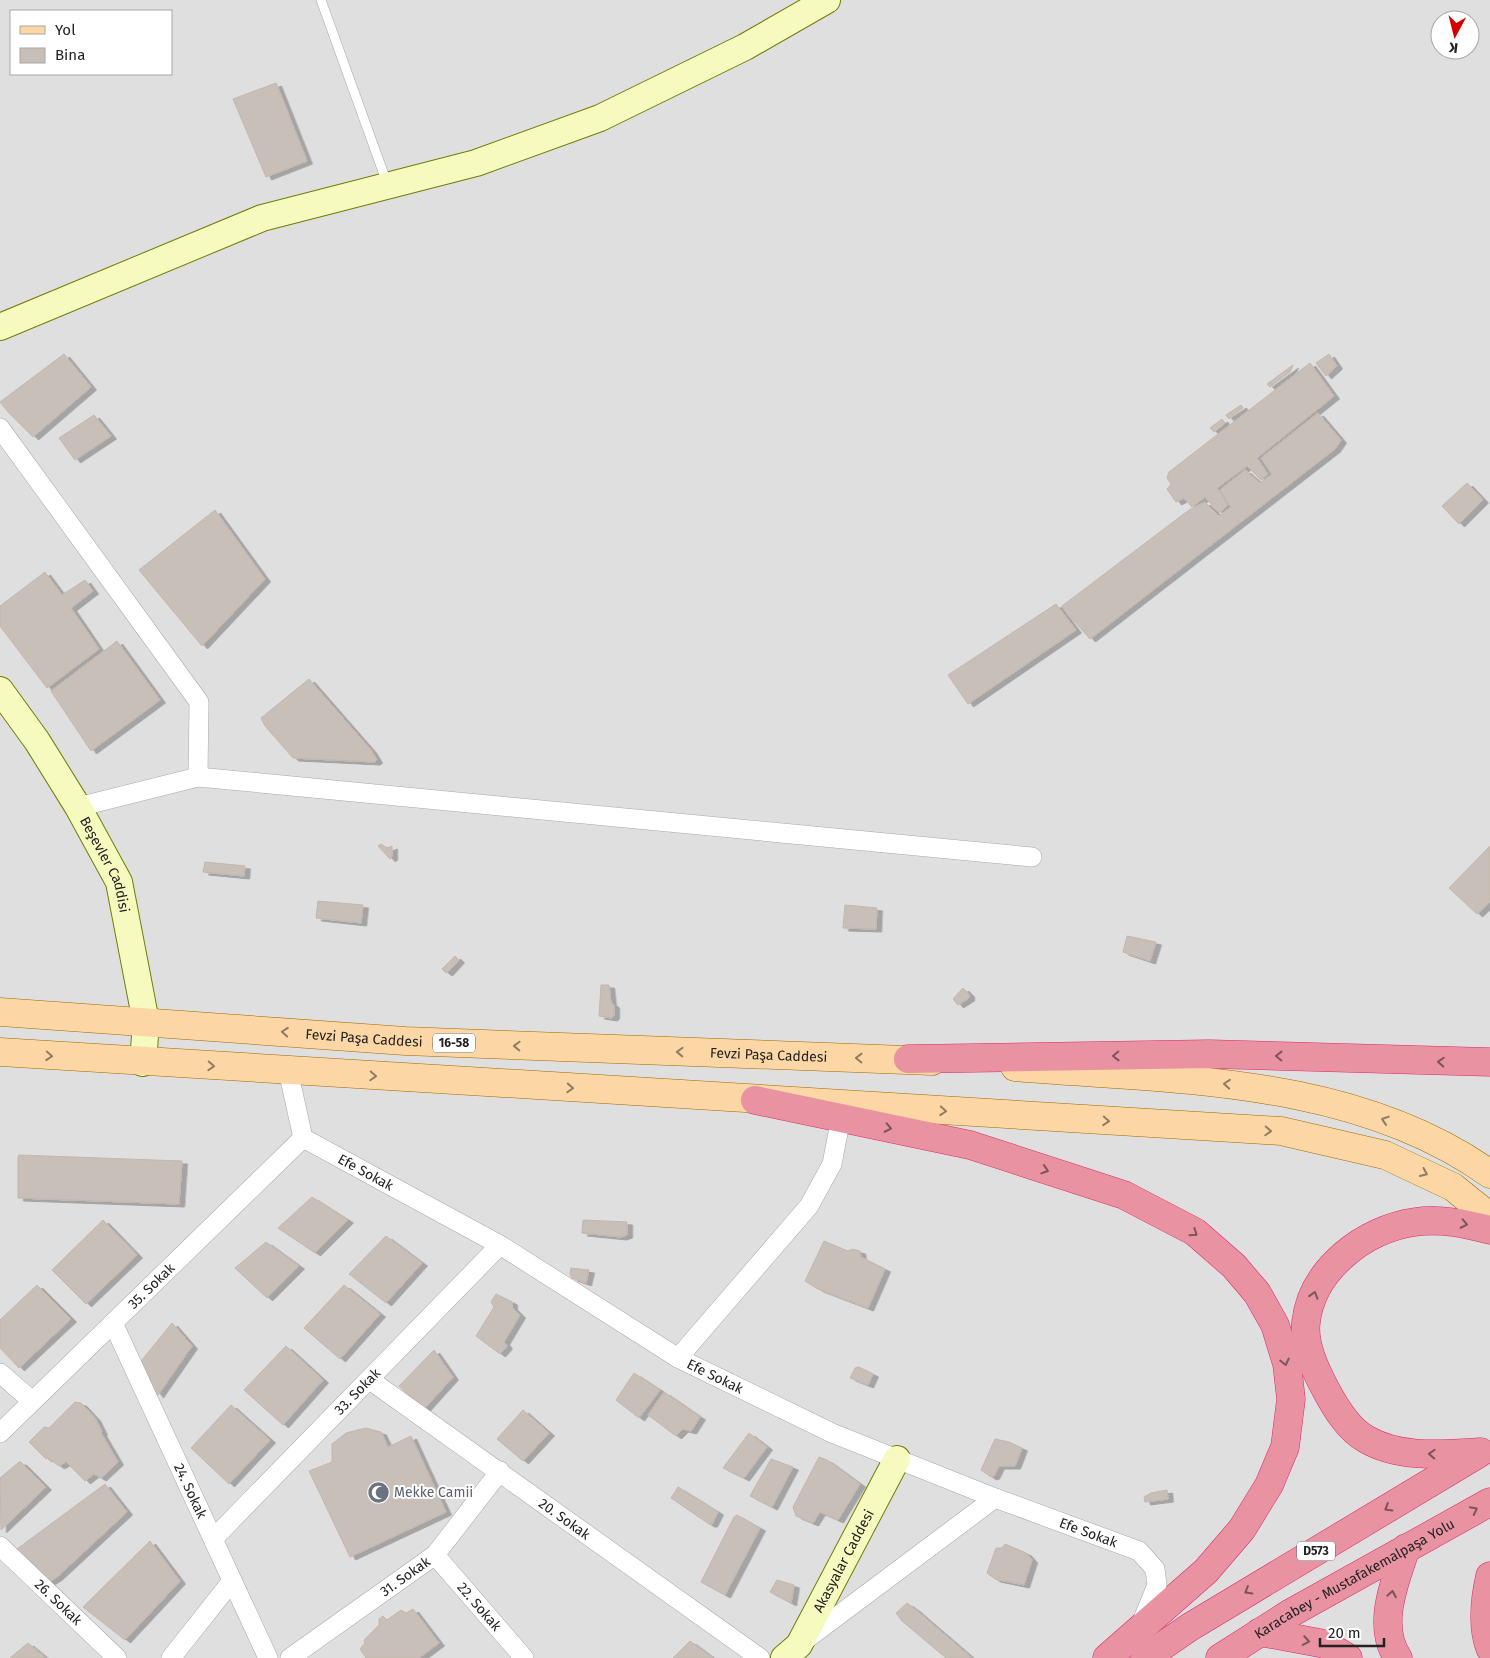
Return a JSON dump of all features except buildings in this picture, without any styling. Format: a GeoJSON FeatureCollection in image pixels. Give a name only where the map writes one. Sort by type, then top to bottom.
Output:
{"type":"FeatureCollection","features":[{"type":"Feature","properties":{"kind":"highway"},"geometry":{"type":"LineString","coordinates":[[908,1059],[1209,1054],[1490,1062]]}},
{"type":"Feature","properties":{"kind":"highway"},"geometry":{"type":"LineString","coordinates":[[755,1100],[843,1112],[970,1145],[1124,1195],[1195,1232],[1234,1266],[1257,1293],[1275,1325],[1287,1364],[1291,1400],[1285,1447],[1269,1484],[1242,1529],[1206,1571],[1107,1658]]}},
{"type":"Feature","properties":{"kind":"highway"},"geometry":{"type":"LineString","coordinates":[[1485,1450],[1433,1455],[1396,1451],[1365,1439],[1338,1411],[1322,1383],[1307,1348],[1306,1322],[1317,1285],[1335,1263],[1373,1234],[1416,1222],[1459,1222],[1490,1230]]}},
{"type":"Feature","properties":{"kind":"highway","name":"D573"},"geometry":{"type":"LineString","coordinates":[[1146,1658],[1190,1627],[1485,1450]]}},
{"type":"Feature","properties":{"kind":"highway","name":"Karacabey - Mustafakemalpaşa Yolu"},"geometry":{"type":"LineString","coordinates":[[1220,1658],[1260,1632],[1490,1502]]}},
{"type":"Feature","properties":{"kind":"highway"},"geometry":{"type":"LineString","coordinates":[[1398,1658],[1391,1648],[1388,1616],[1393,1585],[1406,1548]]}},
{"type":"Feature","properties":{"kind":"highway"},"geometry":{"type":"LineString","coordinates":[[1490,1576],[1486,1592],[1487,1639],[1490,1648]]}},
{"type":"Feature","properties":{"kind":"highway"},"geometry":{"type":"LineString","coordinates":[[1260,1632],[1325,1644],[1348,1658]]}},
{"type":"Feature","properties":{"kind":"main road","name":"Fevzi Paşa Caddesi"},"geometry":{"type":"LineString","coordinates":[[0,1012],[405,1041],[804,1057],[908,1059],[1239,1085],[1321,1099],[1396,1124],[1472,1162],[1490,1174]]}},
{"type":"Feature","properties":{"kind":"main road"},"geometry":{"type":"LineString","coordinates":[[0,1052],[755,1100]]}},
{"type":"Feature","properties":{"kind":"main road"},"geometry":{"type":"LineString","coordinates":[[843,1112],[1281,1131],[1385,1155],[1453,1187],[1490,1217]]}},
{"type":"Feature","properties":{"kind":"street"},"geometry":{"type":"LineString","coordinates":[[0,328],[262,218],[476,163],[600,118],[745,47],[827,0]]}},
{"type":"Feature","properties":{"kind":"street"},"geometry":{"type":"LineString","coordinates":[[0,428],[200,702],[198,777]]}},
{"type":"Feature","properties":{"kind":"street","name":"Beşevler Caddisi"},"geometry":{"type":"LineString","coordinates":[[0,690],[37,741],[78,807],[119,882],[146,1022],[143,1062]]}},
{"type":"Feature","properties":{"kind":"street"},"geometry":{"type":"LineString","coordinates":[[78,807],[198,777],[1032,857]]}},
{"type":"Feature","properties":{"kind":"street"},"geometry":{"type":"LineString","coordinates":[[288,1070],[304,1138]]}},
{"type":"Feature","properties":{"kind":"street"},"geometry":{"type":"LineString","coordinates":[[678,1358],[808,1206],[832,1164],[843,1112]]}},
{"type":"Feature","properties":{"kind":"street","name":"Efe Sokak"},"geometry":{"type":"LineString","coordinates":[[304,1138],[500,1245],[678,1358],[832,1433],[995,1498],[1138,1551],[1154,1568],[1157,1584],[1139,1630]]}},
{"type":"Feature","properties":{"kind":"street","name":"35. Sokak"},"geometry":{"type":"LineString","coordinates":[[0,1433],[304,1138]]}},
{"type":"Feature","properties":{"kind":"street","name":"33. Sokak"},"geometry":{"type":"LineString","coordinates":[[214,1538],[500,1245]]}},
{"type":"Feature","properties":{"kind":"street","name":"24. Sokak"},"geometry":{"type":"LineString","coordinates":[[113,1323],[268,1658]]}},
{"type":"Feature","properties":{"kind":"street"},"geometry":{"type":"LineString","coordinates":[[0,1373],[32,1401]]}},
{"type":"Feature","properties":{"kind":"street","name":"20. Sokak"},"geometry":{"type":"LineString","coordinates":[[370,1380],[760,1658]]}},
{"type":"Feature","properties":{"kind":"street","name":"Akasyalar Caddesi"},"geometry":{"type":"LineString","coordinates":[[792,1651],[897,1459]]}},
{"type":"Feature","properties":{"kind":"street","name":"31. Sokak"},"geometry":{"type":"LineString","coordinates":[[290,1658],[435,1555],[500,1471]]}},
{"type":"Feature","properties":{"kind":"street"},"geometry":{"type":"LineString","coordinates":[[792,1651],[995,1498]]}},
{"type":"Feature","properties":{"kind":"street","name":"26. Sokak"},"geometry":{"type":"LineString","coordinates":[[0,1546],[117,1658]]}},
{"type":"Feature","properties":{"kind":"street","name":"22. Sokak"},"geometry":{"type":"LineString","coordinates":[[435,1555],[524,1658]]}},
{"type":"Feature","properties":{"kind":"street"},"geometry":{"type":"LineString","coordinates":[[171,1658],[232,1581]]}},
{"type":"Feature","properties":{"kind":"lane"},"geometry":{"type":"LineString","coordinates":[[321,0],[388,186]]}},
{"type":"Feature","properties":{"kind":"shaded area"},"geometry":{"type":"Polygon","coordinates":[[[0,0],[1490,0],[1490,1658],[0,1658],[0,0]]]}},
{"type":"Feature","properties":{"kind":"place","name":"Mekke Camii"},"geometry":{"type":"Point","coordinates":[378,1492]}}]}
